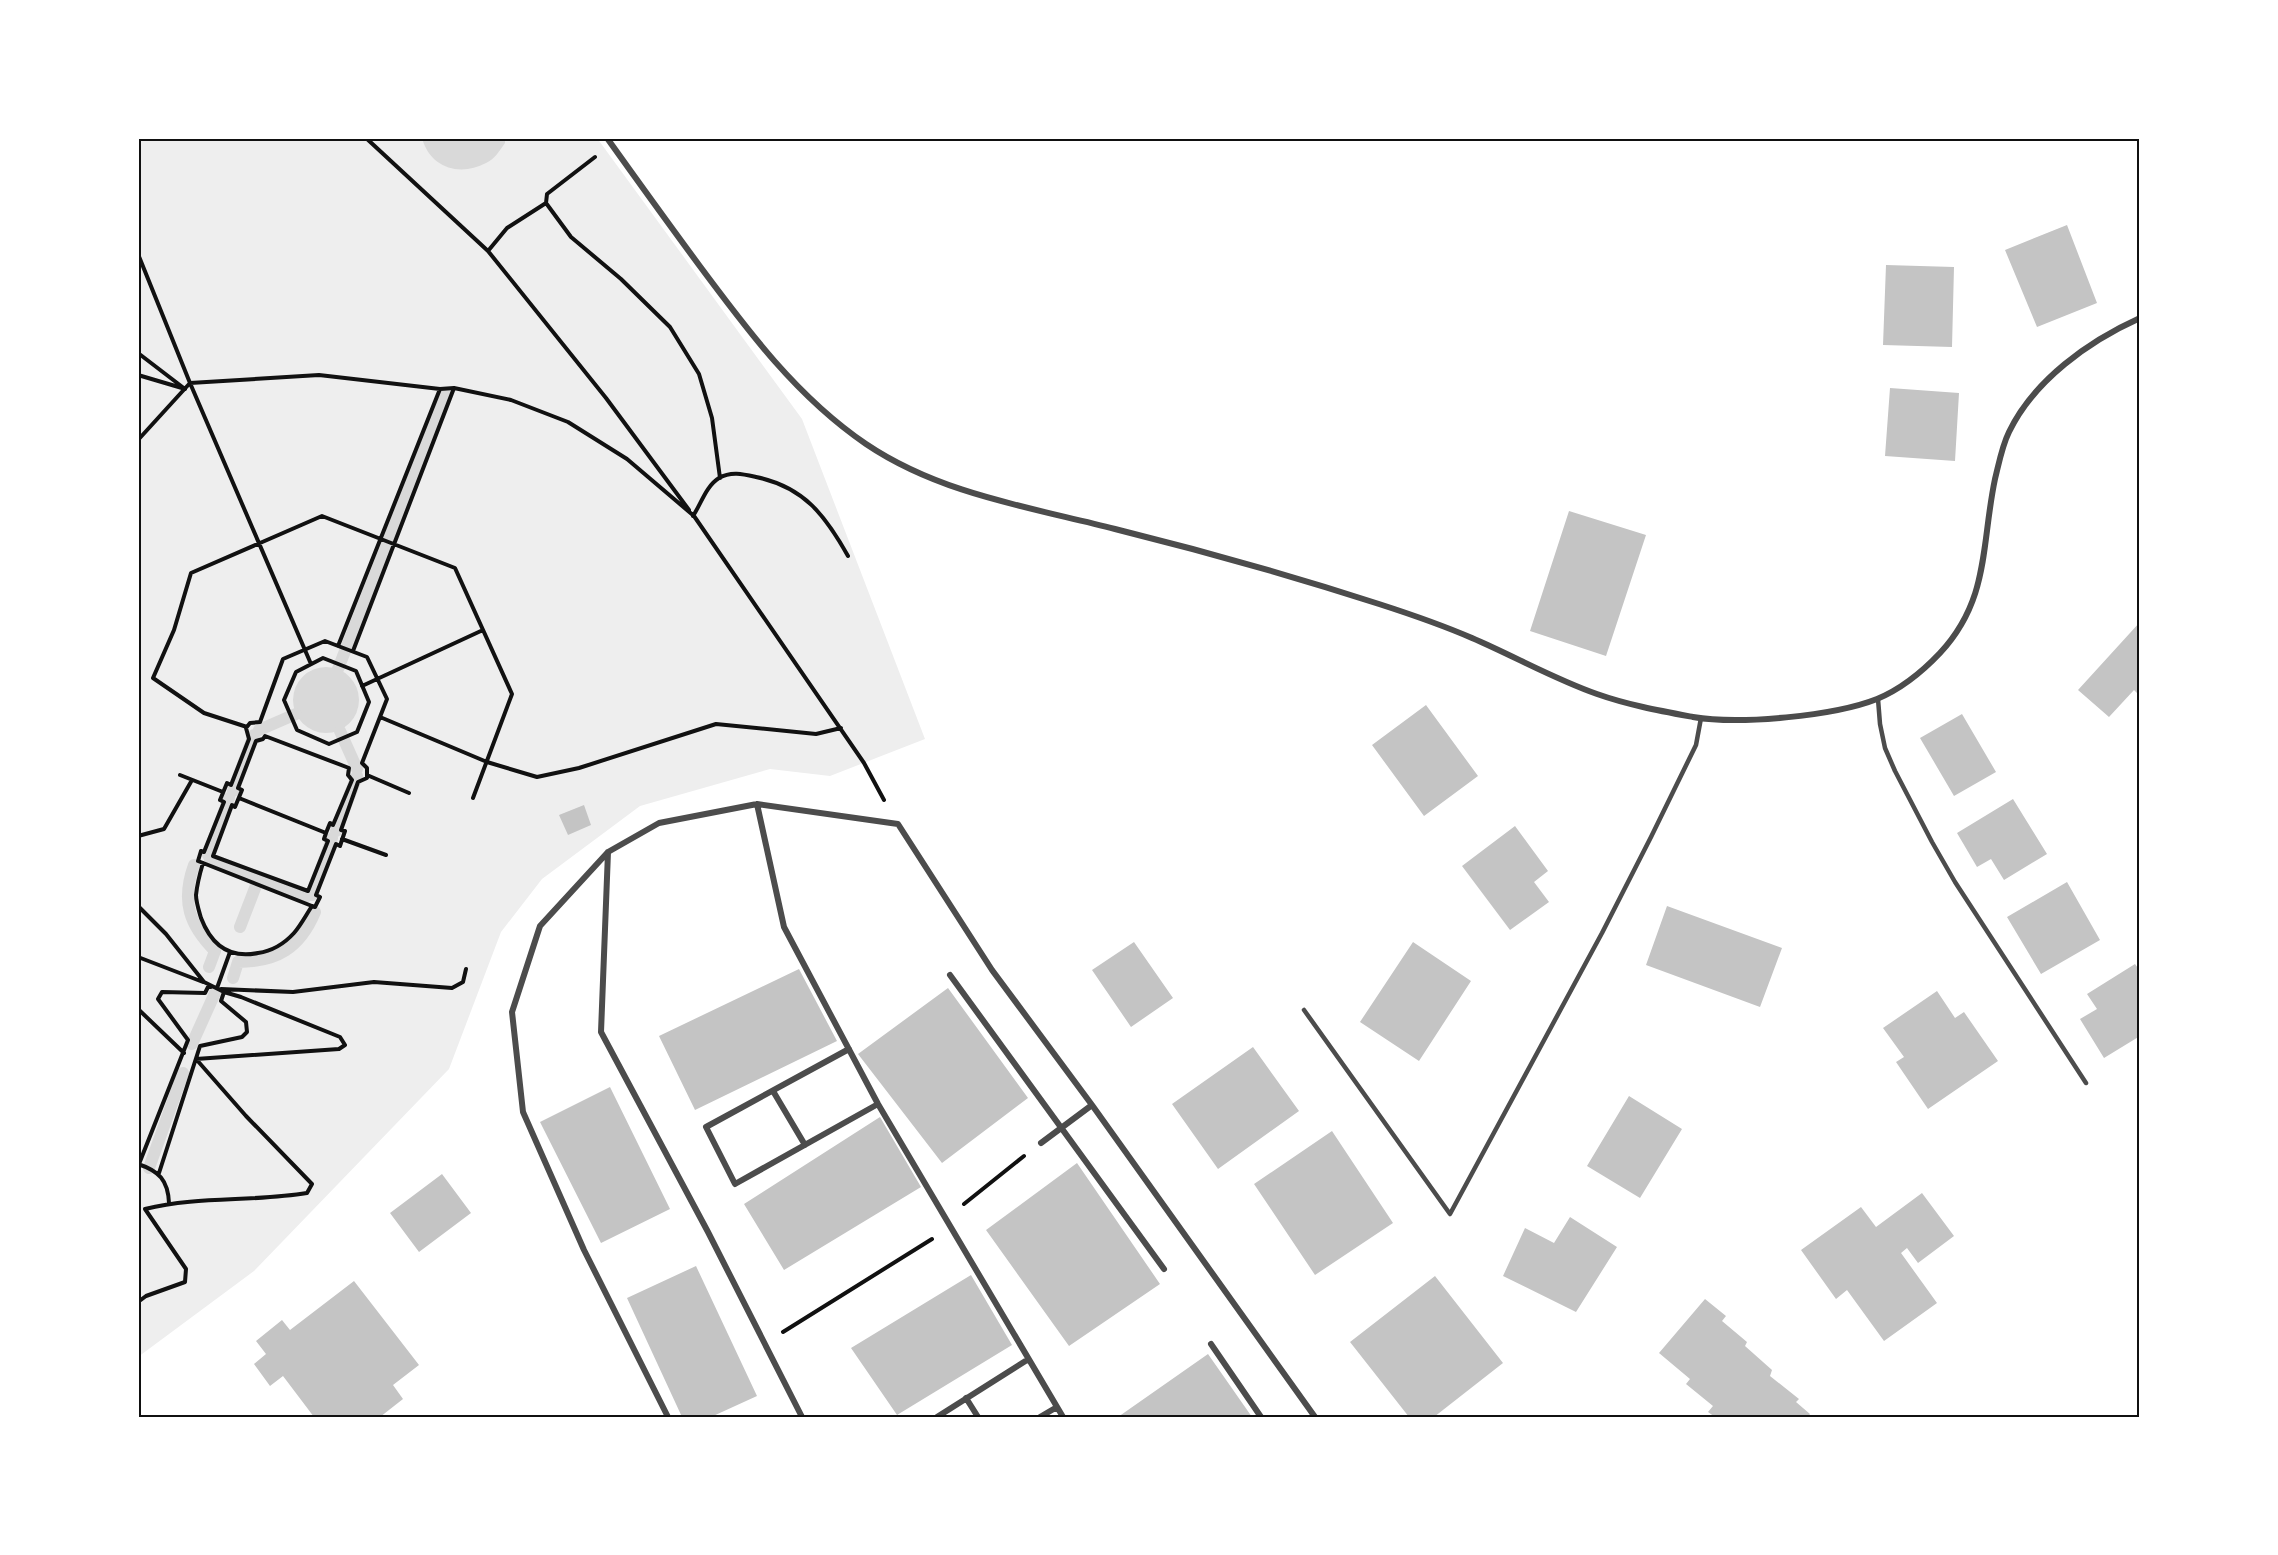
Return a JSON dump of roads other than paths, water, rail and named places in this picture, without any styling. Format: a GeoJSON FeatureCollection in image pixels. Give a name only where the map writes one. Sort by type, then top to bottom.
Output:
{"type":"FeatureCollection","features":[{"type":"Feature","properties":{"kind":"street"},"geometry":{"type":"LineString","coordinates":[[606,138],[739,319],[775,362],[817,406],[862,441],[899,465],[952,487],[1010,504],[1117,529],[1384,606],[1470,637],[1598,694],[1651,709],[1701,718],[1760,719],[1814,713],[1878,699],[1923,671],[1954,638],[1971,608],[1982,572],[1991,500],[1999,459],[2007,434],[2023,408],[2070,360],[2099,340],[2140,318]]}},
{"type":"Feature","properties":{"kind":"street"},"geometry":{"type":"LineString","coordinates":[[757,804],[784,927],[878,1104],[1027,1360],[1063,1417]]}},
{"type":"Feature","properties":{"kind":"street"},"geometry":{"type":"LineString","coordinates":[[668,1417],[584,1250],[523,1112],[512,1012],[540,926],[608,852],[659,823],[757,804],[898,825],[992,970],[1092,1105],[1315,1417]]}},
{"type":"Feature","properties":{"kind":"street"},"geometry":{"type":"LineString","coordinates":[[608,852],[601,1032],[708,1232],[802,1417]]}},
{"type":"Feature","properties":{"kind":"street"},"geometry":{"type":"LineString","coordinates":[[950,975],[1164,1269]]}},
{"type":"Feature","properties":{"kind":"street"},"geometry":{"type":"LineString","coordinates":[[849,1049],[706,1127],[735,1184],[878,1104]]}},
{"type":"Feature","properties":{"kind":"street"},"geometry":{"type":"LineString","coordinates":[[773,1090],[805,1145]]}},
{"type":"Feature","properties":{"kind":"street"},"geometry":{"type":"LineString","coordinates":[[1041,1143],[1092,1105]]}},
{"type":"Feature","properties":{"kind":"street"},"geometry":{"type":"LineString","coordinates":[[1211,1344],[1261,1417]]}},
{"type":"Feature","properties":{"kind":"street"},"geometry":{"type":"LineString","coordinates":[[937,1417],[1027,1360]]}},
{"type":"Feature","properties":{"kind":"street"},"geometry":{"type":"LineString","coordinates":[[966,1398],[978,1417]]}},
{"type":"Feature","properties":{"kind":"street"},"geometry":{"type":"LineString","coordinates":[[1040,1417],[1057,1407]]}},
{"type":"Feature","properties":{"kind":"lane"},"geometry":{"type":"LineString","coordinates":[[1878,699],[1885,747],[1932,842],[1955,882],[2086,1083]]}},
{"type":"Feature","properties":{"kind":"lane"},"geometry":{"type":"LineString","coordinates":[[1304,1010],[1450,1214],[1602,933],[1651,837],[1696,745],[1701,718]]}},
{"type":"Feature","properties":{"kind":"waterway"},"geometry":{"type":"LineString","coordinates":[[338,669],[446,394]]}},
{"type":"Feature","properties":{"kind":"waterway"},"geometry":{"type":"LineString","coordinates":[[259,730],[296,714]]}},
{"type":"Feature","properties":{"kind":"waterway"},"geometry":{"type":"LineString","coordinates":[[340,731],[357,769]]}},
{"type":"Feature","properties":{"kind":"waterway"},"geometry":{"type":"LineString","coordinates":[[233,791],[254,735]]}},
{"type":"Feature","properties":{"kind":"waterway"},"geometry":{"type":"LineString","coordinates":[[336,831],[357,776]]}},
{"type":"Feature","properties":{"kind":"waterway"},"geometry":{"type":"LineString","coordinates":[[208,855],[229,798]]}},
{"type":"Feature","properties":{"kind":"waterway"},"geometry":{"type":"LineString","coordinates":[[312,895],[332,838]]}},
{"type":"Feature","properties":{"kind":"waterway"},"geometry":{"type":"LineString","coordinates":[[210,860],[255,878]]}},
{"type":"Feature","properties":{"kind":"waterway"},"geometry":{"type":"LineString","coordinates":[[194,865],[190,878],[188,901],[199,932],[215,951],[209,967]]}},
{"type":"Feature","properties":{"kind":"waterway"},"geometry":{"type":"LineString","coordinates":[[262,880],[307,896]]}},
{"type":"Feature","properties":{"kind":"waterway"},"geometry":{"type":"LineString","coordinates":[[240,927],[257,883]]}},
{"type":"Feature","properties":{"kind":"waterway"},"geometry":{"type":"LineString","coordinates":[[233,978],[238,962],[264,959],[286,951],[302,935],[315,912]]}},
{"type":"Feature","properties":{"kind":"waterway"},"geometry":{"type":"LineString","coordinates":[[192,1044],[215,993]]}},
{"type":"Feature","properties":{"kind":"waterway"},"geometry":{"type":"LineString","coordinates":[[149,1168],[183,1073]]}}]}
